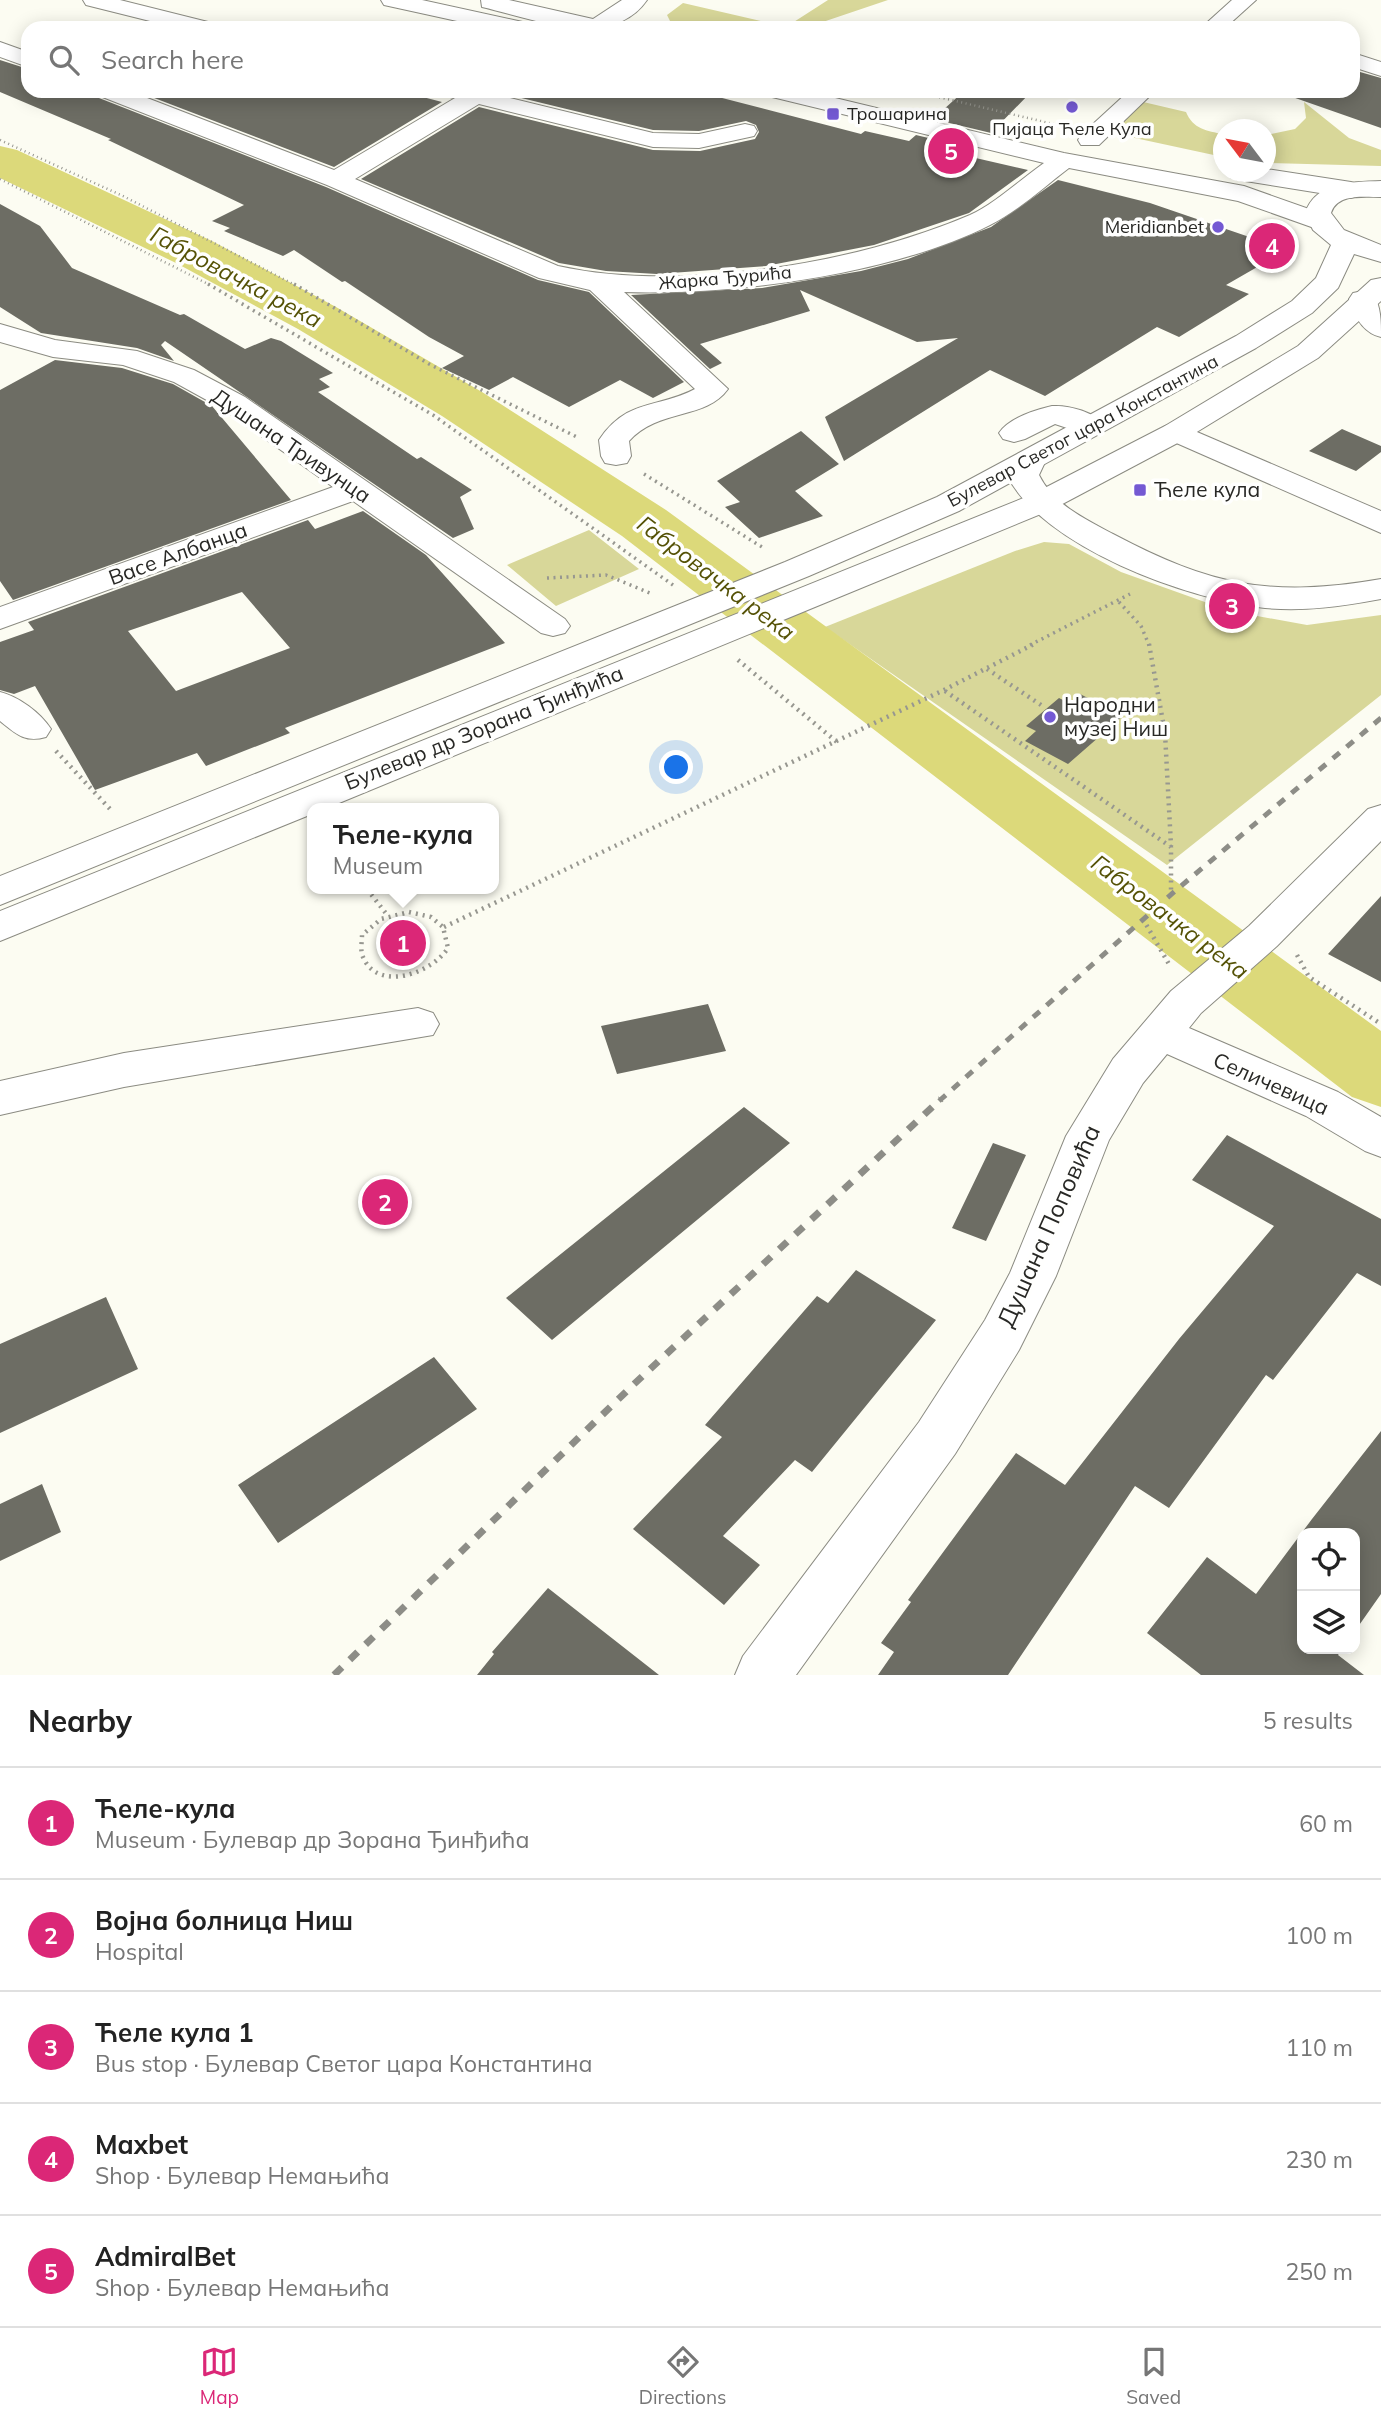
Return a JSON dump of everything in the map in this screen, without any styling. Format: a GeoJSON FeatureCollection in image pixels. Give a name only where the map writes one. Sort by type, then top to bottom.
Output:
{"type":"FeatureCollection","features":[{"type":"Feature","properties":{"kind":"street"},"geometry":{"type":"LineString","coordinates":[[94,0],[176,21]]}},
{"type":"Feature","properties":{"kind":"street"},"geometry":{"type":"LineString","coordinates":[[392,0],[487,21]]}},
{"type":"Feature","properties":{"kind":"street"},"geometry":{"type":"LineString","coordinates":[[481,0],[569,21]]}},
{"type":"Feature","properties":{"kind":"street"},"geometry":{"type":"LineString","coordinates":[[608,21],[636,0]]}},
{"type":"Feature","properties":{"kind":"street"},"geometry":{"type":"LineString","coordinates":[[632,21],[660,0]]}},
{"type":"Feature","properties":{"kind":"street"},"geometry":{"type":"LineString","coordinates":[[1228,21],[1245,0]]}},
{"type":"Feature","properties":{"kind":"street"},"geometry":{"type":"LineString","coordinates":[[0,49],[21,57]]}},
{"type":"Feature","properties":{"kind":"street"},"geometry":{"type":"LineString","coordinates":[[1360,62],[1381,69]]}},
{"type":"Feature","properties":{"kind":"street","name":"Жарка Ђурића"},"geometry":{"type":"LineString","coordinates":[[126,98],[336,180],[550,272],[598,282],[662,285],[729,280],[828,267],[892,253],[982,219],[1064,160]]}},
{"type":"Feature","properties":{"kind":"street"},"geometry":{"type":"LineString","coordinates":[[336,180],[463,98]]}},
{"type":"Feature","properties":{"kind":"street"},"geometry":{"type":"LineString","coordinates":[[490,98],[653,140],[699,141],[745,131]]}},
{"type":"Feature","properties":{"kind":"street"},"geometry":{"type":"LineString","coordinates":[[805,98],[1064,160],[1244,194],[1317,221]]}},
{"type":"Feature","properties":{"kind":"street"},"geometry":{"type":"LineString","coordinates":[[906,98],[942,106]]}},
{"type":"Feature","properties":{"kind":"street"},"geometry":{"type":"LineString","coordinates":[[1076,134],[1132,98]]}},
{"type":"Feature","properties":{"kind":"street"},"geometry":{"type":"LineString","coordinates":[[1076,134],[1213,167]]}},
{"type":"Feature","properties":{"kind":"street"},"geometry":{"type":"LineString","coordinates":[[1276,178],[1351,190],[1381,189]]}},
{"type":"Feature","properties":{"kind":"street"},"geometry":{"type":"LineString","coordinates":[[1351,190],[1322,202],[1316,211],[1317,221],[1322,229],[1345,244],[1381,254]]}},
{"type":"Feature","properties":{"kind":"street","name":"Булевар Светог цара Константина"},"geometry":{"type":"LineString","coordinates":[[776,562],[948,504],[1023,446],[1055,413],[1065,413],[1091,427],[1246,342],[1302,307],[1328,282],[1345,244]]}},
{"type":"Feature","properties":{"kind":"street"},"geometry":{"type":"LineString","coordinates":[[598,282],[713,389],[709,394],[643,415],[625,426],[614,440],[616,456]]}},
{"type":"Feature","properties":{"kind":"street"},"geometry":{"type":"LineString","coordinates":[[1372,293],[1367,313],[1381,329]]}},
{"type":"Feature","properties":{"kind":"street","name":"Булевар Светог цара Константина"},"geometry":{"type":"LineString","coordinates":[[813,596],[1042,502],[1189,424],[1308,352],[1372,293]]}},
{"type":"Feature","properties":{"kind":"street","name":"Душана Тривунца"},"geometry":{"type":"LineString","coordinates":[[0,333],[53,348],[127,357],[184,376],[234,403],[553,626]]}},
{"type":"Feature","properties":{"kind":"street"},"geometry":{"type":"LineString","coordinates":[[1189,424],[1381,498]]}},
{"type":"Feature","properties":{"kind":"street"},"geometry":{"type":"LineString","coordinates":[[1189,424],[1381,523]]}},
{"type":"Feature","properties":{"kind":"street"},"geometry":{"type":"LineString","coordinates":[[1023,446],[1023,475],[1028,490],[1076,527],[1159,572],[1194,585],[1276,599],[1345,597],[1381,589]]}},
{"type":"Feature","properties":{"kind":"street","name":"Васе Албанца"},"geometry":{"type":"LineString","coordinates":[[0,619],[356,489]]}},
{"type":"Feature","properties":{"kind":"street","name":"Булевар др Зорана Ђинђића"},"geometry":{"type":"LineString","coordinates":[[0,927],[707,619],[776,562]]}},
{"type":"Feature","properties":{"kind":"street","name":"Булевар др Зорана Ђинђића"},"geometry":{"type":"LineString","coordinates":[[0,891],[707,619],[813,596]]}},
{"type":"Feature","properties":{"kind":"street"},"geometry":{"type":"LineString","coordinates":[[0,703],[33,729]]}},
{"type":"Feature","properties":{"kind":"street","name":"Душана Поповића"},"geometry":{"type":"LineString","coordinates":[[763,1675],[937,1438],[1002,1335],[1032,1276],[1088,1136],[1106,1102],[1183,1008],[1381,818]]}},
{"type":"Feature","properties":{"kind":"street","name":"Селичевица"},"geometry":{"type":"LineString","coordinates":[[1183,1008],[1322,1104],[1381,1139]]}},
{"type":"Feature","properties":{"kind":"street"},"geometry":{"type":"LineString","coordinates":[[0,1098],[124,1070],[418,1024]]}},
{"type":"Feature","properties":{"kind":"path"},"geometry":{"type":"LineString","coordinates":[[940,98],[1076,134]]}},
{"type":"Feature","properties":{"kind":"path"},"geometry":{"type":"LineString","coordinates":[[0,140],[123,196],[226,248],[323,299],[429,364],[616,456],[776,562]]}},
{"type":"Feature","properties":{"kind":"path"},"geometry":{"type":"LineString","coordinates":[[0,179],[73,213],[265,315],[399,394],[566,506],[707,619],[837,742]]}},
{"type":"Feature","properties":{"kind":"path"},"geometry":{"type":"LineString","coordinates":[[444,927],[987,669],[1119,602],[1159,572]]}},
{"type":"Feature","properties":{"kind":"path"},"geometry":{"type":"LineString","coordinates":[[483,579],[606,575],[656,595]]}},
{"type":"Feature","properties":{"kind":"path"},"geometry":{"type":"LineString","coordinates":[[1119,602],[1140,625],[1155,664],[1171,802],[1171,894]]}},
{"type":"Feature","properties":{"kind":"path"},"geometry":{"type":"LineString","coordinates":[[987,669],[1041,705]]}},
{"type":"Feature","properties":{"kind":"path"},"geometry":{"type":"LineString","coordinates":[[944,690],[1156,834],[1171,847]]}},
{"type":"Feature","properties":{"kind":"path"},"geometry":{"type":"LineString","coordinates":[[33,729],[111,810],[140,820],[146,833]]}},
{"type":"Feature","properties":{"kind":"path"},"geometry":{"type":"LineString","coordinates":[[371,894],[388,916]]}},
{"type":"Feature","properties":{"kind":"path"},"geometry":{"type":"LineString","coordinates":[[410,912],[424,914],[444,927],[449,937],[448,948],[442,958],[418,974],[389,975],[366,965],[360,956],[362,935],[370,926],[388,916],[410,912]]}},
{"type":"Feature","properties":{"kind":"path"},"geometry":{"type":"LineString","coordinates":[[1143,919],[1183,1008]]}},
{"type":"Feature","properties":{"kind":"path"},"geometry":{"type":"LineString","coordinates":[[1270,927],[1309,977],[1381,1024]]}},
{"type":"Feature","properties":{"kind":"shaded area"},"geometry":{"type":"Polygon","coordinates":[[[828,0],[888,0],[826,21],[795,21],[828,0]]]}},
{"type":"Feature","properties":{"kind":"shaded area"},"geometry":{"type":"Polygon","coordinates":[[[683,3],[761,21],[670,21],[667,15],[683,3]]]}},
{"type":"Feature","properties":{"kind":"shaded area"},"geometry":{"type":"Polygon","coordinates":[[[1139,101],[1186,112],[1197,126],[1213,132],[1213,155],[1107,132],[1139,101]]]}},
{"type":"Feature","properties":{"kind":"shaded area"},"geometry":{"type":"Polygon","coordinates":[[[1304,102],[1349,138],[1381,150],[1381,166],[1276,163],[1276,133],[1295,129],[1306,118],[1304,102]]]}},
{"type":"Feature","properties":{"kind":"shaded area"},"geometry":{"type":"Polygon","coordinates":[[[589,530],[639,569],[556,606],[507,565],[589,530]]]}},
{"type":"Feature","properties":{"kind":"shaded area"},"geometry":{"type":"Polygon","coordinates":[[[1044,542],[1069,544],[1121,572],[1230,611],[1307,625],[1381,615],[1381,695],[1167,865],[825,627],[1015,551],[1044,542]]]}},
{"type":"Feature","properties":{"kind":"building"},"geometry":{"type":"Polygon","coordinates":[[[0,60],[21,67],[21,98],[99,98],[326,187],[538,280],[589,292],[684,382],[653,398],[620,380],[569,407],[513,377],[489,390],[442,368],[464,356],[429,337],[345,281],[342,282],[294,250],[283,256],[224,231],[230,228],[212,221],[244,205],[108,140],[111,139],[0,92],[0,60]]]}},
{"type":"Feature","properties":{"kind":"building"},"geometry":{"type":"Polygon","coordinates":[[[1360,72],[1381,78],[1381,128],[1295,98],[1360,98],[1360,72]]]}},
{"type":"Feature","properties":{"kind":"building"},"geometry":{"type":"Polygon","coordinates":[[[154,98],[427,98],[442,102],[334,167],[154,98]]]}},
{"type":"Feature","properties":{"kind":"building"},"geometry":{"type":"Polygon","coordinates":[[[521,98],[722,98],[861,134],[865,131],[909,141],[916,135],[974,149],[967,156],[1028,170],[969,213],[874,245],[766,266],[657,274],[606,271],[559,263],[361,179],[479,107],[653,150],[700,151],[755,139],[759,132],[756,125],[746,121],[699,131],[653,130],[521,98]]]}},
{"type":"Feature","properties":{"kind":"building"},"geometry":{"type":"Polygon","coordinates":[[[956,98],[1025,98],[991,133],[933,119],[956,98]]]}},
{"type":"Feature","properties":{"kind":"building"},"geometry":{"type":"Polygon","coordinates":[[[1058,180],[1150,203],[1287,250],[1226,285],[1249,294],[1179,337],[1157,327],[1045,396],[990,370],[844,461],[825,417],[958,338],[917,342],[800,290],[810,311],[700,344],[722,363],[710,369],[631,295],[762,288],[861,271],[908,259],[991,227],[1058,180]]]}},
{"type":"Feature","properties":{"kind":"building"},"geometry":{"type":"Polygon","coordinates":[[[0,204],[40,226],[72,268],[180,315],[184,314],[245,349],[271,338],[281,341],[333,373],[319,379],[330,387],[318,392],[417,459],[421,457],[472,490],[460,497],[474,529],[453,538],[165,341],[161,345],[174,361],[137,348],[41,333],[0,307],[0,204]]]}},
{"type":"Feature","properties":{"kind":"building"},"geometry":{"type":"Polygon","coordinates":[[[55,360],[122,368],[173,384],[212,406],[291,500],[13,600],[0,581],[0,390],[55,360]]]}},
{"type":"Feature","properties":{"kind":"building"},"geometry":{"type":"Polygon","coordinates":[[[1342,429],[1381,446],[1381,452],[1356,471],[1309,451],[1342,429]]]}},
{"type":"Feature","properties":{"kind":"building"},"geometry":{"type":"Polygon","coordinates":[[[801,431],[839,464],[795,491],[823,516],[759,538],[725,507],[740,502],[717,481],[801,431]]]}},
{"type":"Feature","properties":{"kind":"building"},"geometry":{"type":"Polygon","coordinates":[[[363,511],[426,555],[505,643],[285,728],[290,733],[206,766],[197,753],[95,790],[35,686],[14,694],[0,690],[0,642],[34,630],[28,622],[308,520],[315,529],[363,511]],[[242,592],[128,631],[176,691],[290,648],[242,592]]]}},
{"type":"Feature","properties":{"kind":"building"},"geometry":{"type":"Polygon","coordinates":[[[1080,694],[1123,716],[1068,764],[1025,741],[1036,731],[1026,726],[1059,698],[1069,703],[1080,694]]]}},
{"type":"Feature","properties":{"kind":"building"},"geometry":{"type":"Polygon","coordinates":[[[1381,896],[1381,982],[1328,954],[1381,896]]]}},
{"type":"Feature","properties":{"kind":"building"},"geometry":{"type":"Polygon","coordinates":[[[708,1004],[726,1051],[617,1074],[601,1026],[708,1004]]]}},
{"type":"Feature","properties":{"kind":"building"},"geometry":{"type":"Polygon","coordinates":[[[744,1107],[790,1143],[552,1340],[506,1298],[744,1107]]]}},
{"type":"Feature","properties":{"kind":"building"},"geometry":{"type":"Polygon","coordinates":[[[1227,1135],[1381,1219],[1381,1286],[1357,1273],[1273,1380],[1266,1375],[1169,1508],[1135,1486],[1008,1675],[878,1675],[894,1652],[881,1643],[911,1602],[908,1600],[1016,1453],[1065,1485],[1179,1339],[1274,1226],[1192,1180],[1227,1135]]]}},
{"type":"Feature","properties":{"kind":"building"},"geometry":{"type":"Polygon","coordinates":[[[993,1143],[1026,1155],[986,1241],[952,1228],[993,1143]]]}},
{"type":"Feature","properties":{"kind":"building"},"geometry":{"type":"Polygon","coordinates":[[[856,1270],[936,1320],[812,1472],[795,1460],[723,1536],[760,1565],[724,1605],[633,1529],[722,1437],[705,1425],[817,1296],[828,1303],[856,1270]]]}},
{"type":"Feature","properties":{"kind":"building"},"geometry":{"type":"Polygon","coordinates":[[[106,1297],[138,1369],[0,1433],[0,1344],[106,1297]]]}},
{"type":"Feature","properties":{"kind":"building"},"geometry":{"type":"Polygon","coordinates":[[[434,1357],[477,1409],[278,1543],[238,1485],[434,1357]]]}},
{"type":"Feature","properties":{"kind":"building"},"geometry":{"type":"Polygon","coordinates":[[[1381,1431],[1381,1594],[1360,1624],[1360,1528],[1305,1528],[1381,1431]]]}},
{"type":"Feature","properties":{"kind":"building"},"geometry":{"type":"Polygon","coordinates":[[[42,1484],[61,1532],[0,1561],[0,1504],[42,1484]]]}},
{"type":"Feature","properties":{"kind":"building"},"geometry":{"type":"Polygon","coordinates":[[[1297,1539],[1297,1654],[1339,1654],[1364,1675],[1201,1675],[1147,1633],[1207,1557],[1256,1594],[1297,1539]]]}},
{"type":"Feature","properties":{"kind":"building"},"geometry":{"type":"Polygon","coordinates":[[[548,1588],[659,1675],[477,1675],[494,1654],[492,1652],[548,1588]]]}},
{"type":"Feature","properties":{"kind":"waterway","name":"Габровачка река"},"geometry":{"type":"LineString","coordinates":[[0,160],[194,252],[317,318],[462,404],[644,523],[1381,1075]]}},
{"type":"Feature","properties":{"kind":"railway"},"geometry":{"type":"LineString","coordinates":[[939,1101],[1175,891],[1381,718]]}},
{"type":"Feature","properties":{"kind":"railway"},"geometry":{"type":"LineString","coordinates":[[334,1675],[633,1385],[941,1099]]}},
{"type":"Feature","properties":{"kind":"place","name":"Пијаца Ћеле Кула"},"geometry":{"type":"Point","coordinates":[1072,107]}},
{"type":"Feature","properties":{"kind":"place","name":"Трошарина"},"geometry":{"type":"Point","coordinates":[833,114]}},
{"type":"Feature","properties":{"kind":"place","name":"AdmiralBet"},"geometry":{"type":"Point","coordinates":[951,151]}},
{"type":"Feature","properties":{"kind":"place","name":"Meridianbet"},"geometry":{"type":"Point","coordinates":[1218,227]}},
{"type":"Feature","properties":{"kind":"place","name":"Maxbet"},"geometry":{"type":"Point","coordinates":[1272,246]}},
{"type":"Feature","properties":{"kind":"place","name":"Ћеле кула"},"geometry":{"type":"Point","coordinates":[1140,490]}},
{"type":"Feature","properties":{"kind":"place","name":"Ћеле кула 1"},"geometry":{"type":"Point","coordinates":[1232,606]}},
{"type":"Feature","properties":{"kind":"place","name":"Народни музеј Ниш"},"geometry":{"type":"Point","coordinates":[1050,717]}},
{"type":"Feature","properties":{"kind":"place","name":"Ћеле-кула"},"geometry":{"type":"Point","coordinates":[403,943]}},
{"type":"Feature","properties":{"kind":"place","name":"Војна болница Ниш"},"geometry":{"type":"Point","coordinates":[385,1202]}}]}
